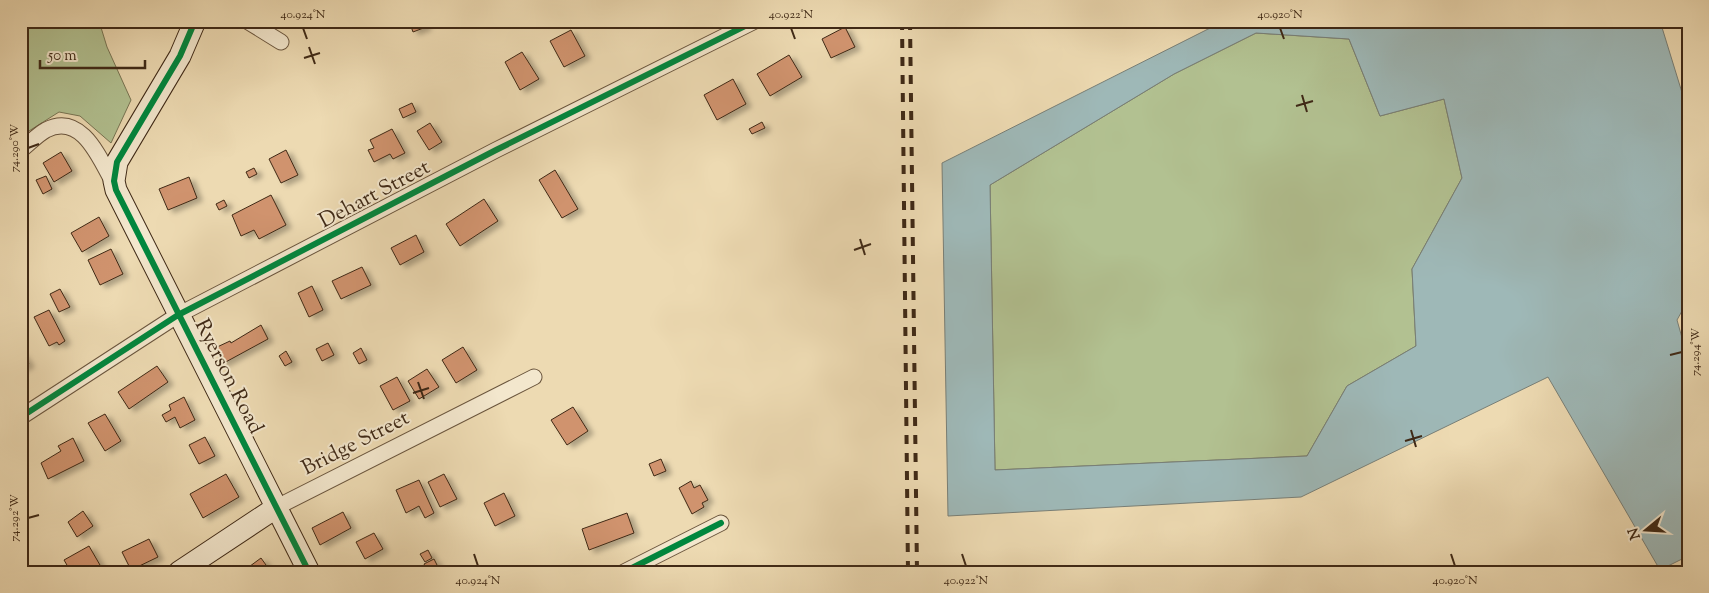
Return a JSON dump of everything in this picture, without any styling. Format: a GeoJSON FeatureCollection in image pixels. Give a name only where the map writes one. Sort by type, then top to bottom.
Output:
{"type":"FeatureCollection","features":[{"type":"Feature","properties":{"kind":"street"},"geometry":{"type":"LineString","coordinates":[[115,188],[114,181],[118,162],[180,56],[195,21]]}},
{"type":"Feature","properties":{"kind":"street"},"geometry":{"type":"LineString","coordinates":[[247,21],[281,42]]}},
{"type":"Feature","properties":{"kind":"street","name":"Dehart Street"},"geometry":{"type":"LineString","coordinates":[[21,417],[178,315],[488,154],[755,21]]}},
{"type":"Feature","properties":{"kind":"street"},"geometry":{"type":"LineString","coordinates":[[21,150],[45,130],[54,127],[73,128],[88,139],[115,188]]}},
{"type":"Feature","properties":{"kind":"street","name":"Ryerson Road"},"geometry":{"type":"LineString","coordinates":[[115,188],[309,572]]}},
{"type":"Feature","properties":{"kind":"street","name":"Bridge Street"},"geometry":{"type":"LineString","coordinates":[[276,507],[534,377]]}},
{"type":"Feature","properties":{"kind":"street"},"geometry":{"type":"LineString","coordinates":[[179,572],[276,507]]}},
{"type":"Feature","properties":{"kind":"street"},"geometry":{"type":"LineString","coordinates":[[624,572],[721,523]]}},
{"type":"Feature","properties":{"kind":"green space"},"geometry":{"type":"Polygon","coordinates":[[[21,21],[99,21],[107,47],[131,100],[111,143],[80,116],[59,112],[21,136],[21,21]]]}},
{"type":"Feature","properties":{"kind":"green space"},"geometry":{"type":"Polygon","coordinates":[[[1256,33],[1349,39],[1380,116],[1444,99],[1462,178],[1412,269],[1416,346],[1347,386],[1307,456],[995,470],[990,185],[1174,74],[1256,33]]]}},
{"type":"Feature","properties":{"kind":"water"},"geometry":{"type":"Polygon","coordinates":[[[1224,21],[1660,21],[1688,112],[1688,300],[1677,320],[1688,359],[1688,556],[1660,570],[1548,377],[1301,497],[948,516],[942,163],[1224,21]],[[1256,33],[1174,74],[990,185],[995,470],[1307,456],[1347,386],[1416,346],[1412,269],[1462,178],[1444,99],[1380,116],[1349,39],[1256,33]]]}},
{"type":"Feature","properties":{"kind":"building"},"geometry":{"type":"Polygon","coordinates":[[[409,21],[423,21],[426,27],[413,32],[409,21]]]}},
{"type":"Feature","properties":{"kind":"building"},"geometry":{"type":"Polygon","coordinates":[[[845,27],[855,47],[831,58],[822,39],[845,27]]]}},
{"type":"Feature","properties":{"kind":"building"},"geometry":{"type":"Polygon","coordinates":[[[571,30],[585,56],[564,67],[550,41],[571,30]]]}},
{"type":"Feature","properties":{"kind":"building"},"geometry":{"type":"Polygon","coordinates":[[[522,52],[539,79],[520,90],[505,62],[522,52]]]}},
{"type":"Feature","properties":{"kind":"building"},"geometry":{"type":"Polygon","coordinates":[[[789,55],[802,77],[770,96],[757,74],[789,55]]]}},
{"type":"Feature","properties":{"kind":"building"},"geometry":{"type":"Polygon","coordinates":[[[733,79],[746,104],[717,120],[704,95],[733,79]]]}},
{"type":"Feature","properties":{"kind":"building"},"geometry":{"type":"Polygon","coordinates":[[[412,103],[416,112],[403,118],[399,109],[412,103]]]}},
{"type":"Feature","properties":{"kind":"building"},"geometry":{"type":"Polygon","coordinates":[[[762,122],[765,128],[752,134],[749,129],[762,122]]]}},
{"type":"Feature","properties":{"kind":"building"},"geometry":{"type":"Polygon","coordinates":[[[430,123],[442,142],[429,150],[417,131],[430,123]]]}},
{"type":"Feature","properties":{"kind":"building"},"geometry":{"type":"Polygon","coordinates":[[[392,129],[405,153],[393,159],[390,154],[374,162],[368,150],[374,148],[370,140],[392,129]]]}},
{"type":"Feature","properties":{"kind":"building"},"geometry":{"type":"Polygon","coordinates":[[[286,150],[298,175],[281,183],[269,159],[286,150]]]}},
{"type":"Feature","properties":{"kind":"building"},"geometry":{"type":"Polygon","coordinates":[[[61,152],[72,171],[54,182],[43,163],[61,152]]]}},
{"type":"Feature","properties":{"kind":"building"},"geometry":{"type":"Polygon","coordinates":[[[254,168],[257,174],[249,178],[246,172],[254,168]]]}},
{"type":"Feature","properties":{"kind":"building"},"geometry":{"type":"Polygon","coordinates":[[[555,170],[578,209],[562,218],[539,180],[555,170]]]}},
{"type":"Feature","properties":{"kind":"building"},"geometry":{"type":"Polygon","coordinates":[[[46,176],[52,189],[43,194],[36,180],[46,176]]]}},
{"type":"Feature","properties":{"kind":"building"},"geometry":{"type":"Polygon","coordinates":[[[189,177],[197,198],[168,210],[159,189],[189,177]]]}},
{"type":"Feature","properties":{"kind":"building"},"geometry":{"type":"Polygon","coordinates":[[[271,195],[286,225],[259,239],[254,230],[241,236],[232,215],[271,195]]]}},
{"type":"Feature","properties":{"kind":"building"},"geometry":{"type":"Polygon","coordinates":[[[484,199],[498,221],[460,246],[446,224],[484,199]]]}},
{"type":"Feature","properties":{"kind":"building"},"geometry":{"type":"Polygon","coordinates":[[[224,200],[227,206],[219,210],[216,204],[224,200]]]}},
{"type":"Feature","properties":{"kind":"building"},"geometry":{"type":"Polygon","coordinates":[[[99,217],[109,236],[82,252],[71,233],[99,217]]]}},
{"type":"Feature","properties":{"kind":"building"},"geometry":{"type":"Polygon","coordinates":[[[416,235],[424,252],[400,265],[391,248],[416,235]]]}},
{"type":"Feature","properties":{"kind":"building"},"geometry":{"type":"Polygon","coordinates":[[[111,249],[123,274],[100,285],[88,260],[111,249]]]}},
{"type":"Feature","properties":{"kind":"building"},"geometry":{"type":"Polygon","coordinates":[[[362,267],[371,285],[341,299],[332,281],[362,267]]]}},
{"type":"Feature","properties":{"kind":"building"},"geometry":{"type":"Polygon","coordinates":[[[312,286],[323,310],[309,317],[298,293],[312,286]]]}},
{"type":"Feature","properties":{"kind":"building"},"geometry":{"type":"Polygon","coordinates":[[[60,289],[70,307],[59,312],[50,294],[60,289]]]}},
{"type":"Feature","properties":{"kind":"building"},"geometry":{"type":"Polygon","coordinates":[[[49,310],[65,341],[59,345],[57,342],[49,346],[34,317],[49,310]]]}},
{"type":"Feature","properties":{"kind":"building"},"geometry":{"type":"Polygon","coordinates":[[[261,325],[268,339],[222,364],[215,348],[230,341],[231,343],[261,325]]]}},
{"type":"Feature","properties":{"kind":"building"},"geometry":{"type":"Polygon","coordinates":[[[328,343],[334,355],[322,361],[316,349],[328,343]]]}},
{"type":"Feature","properties":{"kind":"building"},"geometry":{"type":"Polygon","coordinates":[[[463,347],[477,370],[456,383],[442,360],[463,347]]]}},
{"type":"Feature","properties":{"kind":"building"},"geometry":{"type":"Polygon","coordinates":[[[361,348],[367,360],[359,364],[353,353],[361,348]]]}},
{"type":"Feature","properties":{"kind":"building"},"geometry":{"type":"Polygon","coordinates":[[[286,351],[292,362],[285,366],[279,356],[286,351]]]}},
{"type":"Feature","properties":{"kind":"building"},"geometry":{"type":"Polygon","coordinates":[[[21,352],[29,364],[21,369],[21,352]]]}},
{"type":"Feature","properties":{"kind":"building"},"geometry":{"type":"Polygon","coordinates":[[[157,366],[168,382],[129,409],[118,392],[157,366]]]}},
{"type":"Feature","properties":{"kind":"building"},"geometry":{"type":"Polygon","coordinates":[[[427,369],[439,387],[419,399],[408,381],[427,369]]]}},
{"type":"Feature","properties":{"kind":"building"},"geometry":{"type":"Polygon","coordinates":[[[397,377],[410,401],[393,410],[380,386],[397,377]]]}},
{"type":"Feature","properties":{"kind":"building"},"geometry":{"type":"Polygon","coordinates":[[[184,397],[195,420],[180,428],[175,417],[166,422],[162,415],[171,410],[169,405],[184,397]]]}},
{"type":"Feature","properties":{"kind":"building"},"geometry":{"type":"Polygon","coordinates":[[[573,407],[588,431],[567,445],[551,420],[573,407]]]}},
{"type":"Feature","properties":{"kind":"building"},"geometry":{"type":"Polygon","coordinates":[[[105,414],[121,441],[105,451],[88,423],[105,414]]]}},
{"type":"Feature","properties":{"kind":"building"},"geometry":{"type":"Polygon","coordinates":[[[205,437],[215,456],[199,464],[189,445],[205,437]]]}},
{"type":"Feature","properties":{"kind":"building"},"geometry":{"type":"Polygon","coordinates":[[[73,438],[84,461],[48,479],[41,463],[61,451],[58,446],[73,438]]]}},
{"type":"Feature","properties":{"kind":"building"},"geometry":{"type":"Polygon","coordinates":[[[661,459],[666,471],[654,476],[649,464],[661,459]]]}},
{"type":"Feature","properties":{"kind":"building"},"geometry":{"type":"Polygon","coordinates":[[[226,474],[239,497],[203,518],[190,494],[226,474]]]}},
{"type":"Feature","properties":{"kind":"building"},"geometry":{"type":"Polygon","coordinates":[[[444,474],[457,499],[440,507],[428,482],[444,474]]]}},
{"type":"Feature","properties":{"kind":"building"},"geometry":{"type":"Polygon","coordinates":[[[419,480],[434,513],[425,518],[419,506],[406,513],[396,490],[419,480]]]}},
{"type":"Feature","properties":{"kind":"building"},"geometry":{"type":"Polygon","coordinates":[[[691,481],[694,488],[700,485],[708,500],[702,503],[704,507],[692,514],[679,488],[691,481]]]}},
{"type":"Feature","properties":{"kind":"building"},"geometry":{"type":"Polygon","coordinates":[[[504,493],[515,516],[495,526],[484,503],[504,493]]]}},
{"type":"Feature","properties":{"kind":"building"},"geometry":{"type":"Polygon","coordinates":[[[83,511],[93,526],[77,537],[68,522],[83,511]]]}},
{"type":"Feature","properties":{"kind":"building"},"geometry":{"type":"Polygon","coordinates":[[[343,512],[351,528],[320,545],[312,528],[343,512]]]}},
{"type":"Feature","properties":{"kind":"building"},"geometry":{"type":"Polygon","coordinates":[[[627,513],[634,533],[589,550],[582,529],[627,513]]]}},
{"type":"Feature","properties":{"kind":"building"},"geometry":{"type":"Polygon","coordinates":[[[374,533],[383,549],[365,559],[356,542],[374,533]]]}},
{"type":"Feature","properties":{"kind":"building"},"geometry":{"type":"Polygon","coordinates":[[[149,539],[158,557],[131,570],[122,552],[149,539]]]}},
{"type":"Feature","properties":{"kind":"building"},"geometry":{"type":"Polygon","coordinates":[[[89,546],[104,572],[71,572],[64,560],[89,546]]]}},
{"type":"Feature","properties":{"kind":"building"},"geometry":{"type":"Polygon","coordinates":[[[428,550],[432,558],[425,562],[420,554],[428,550]]]}},
{"type":"Feature","properties":{"kind":"building"},"geometry":{"type":"Polygon","coordinates":[[[261,558],[271,572],[242,572],[261,558]]]}},
{"type":"Feature","properties":{"kind":"building"},"geometry":{"type":"Polygon","coordinates":[[[434,559],[440,571],[428,572],[424,564],[434,559]]]}},
{"type":"Feature","properties":{"kind":"railway"},"geometry":{"type":"LineString","coordinates":[[902,21],[908,572]]}},
{"type":"Feature","properties":{"kind":"railway"},"geometry":{"type":"LineString","coordinates":[[910,21],[917,572]]}},
{"type":"Feature","properties":{"kind":"cycle path"},"geometry":{"type":"LineString","coordinates":[[195,21],[180,56],[117,162],[114,181],[116,190],[309,572]]}},
{"type":"Feature","properties":{"kind":"cycle path"},"geometry":{"type":"LineString","coordinates":[[21,417],[178,315],[496,150],[755,21]]}},
{"type":"Feature","properties":{"kind":"cycle path"},"geometry":{"type":"LineString","coordinates":[[624,572],[721,523]]}}]}
